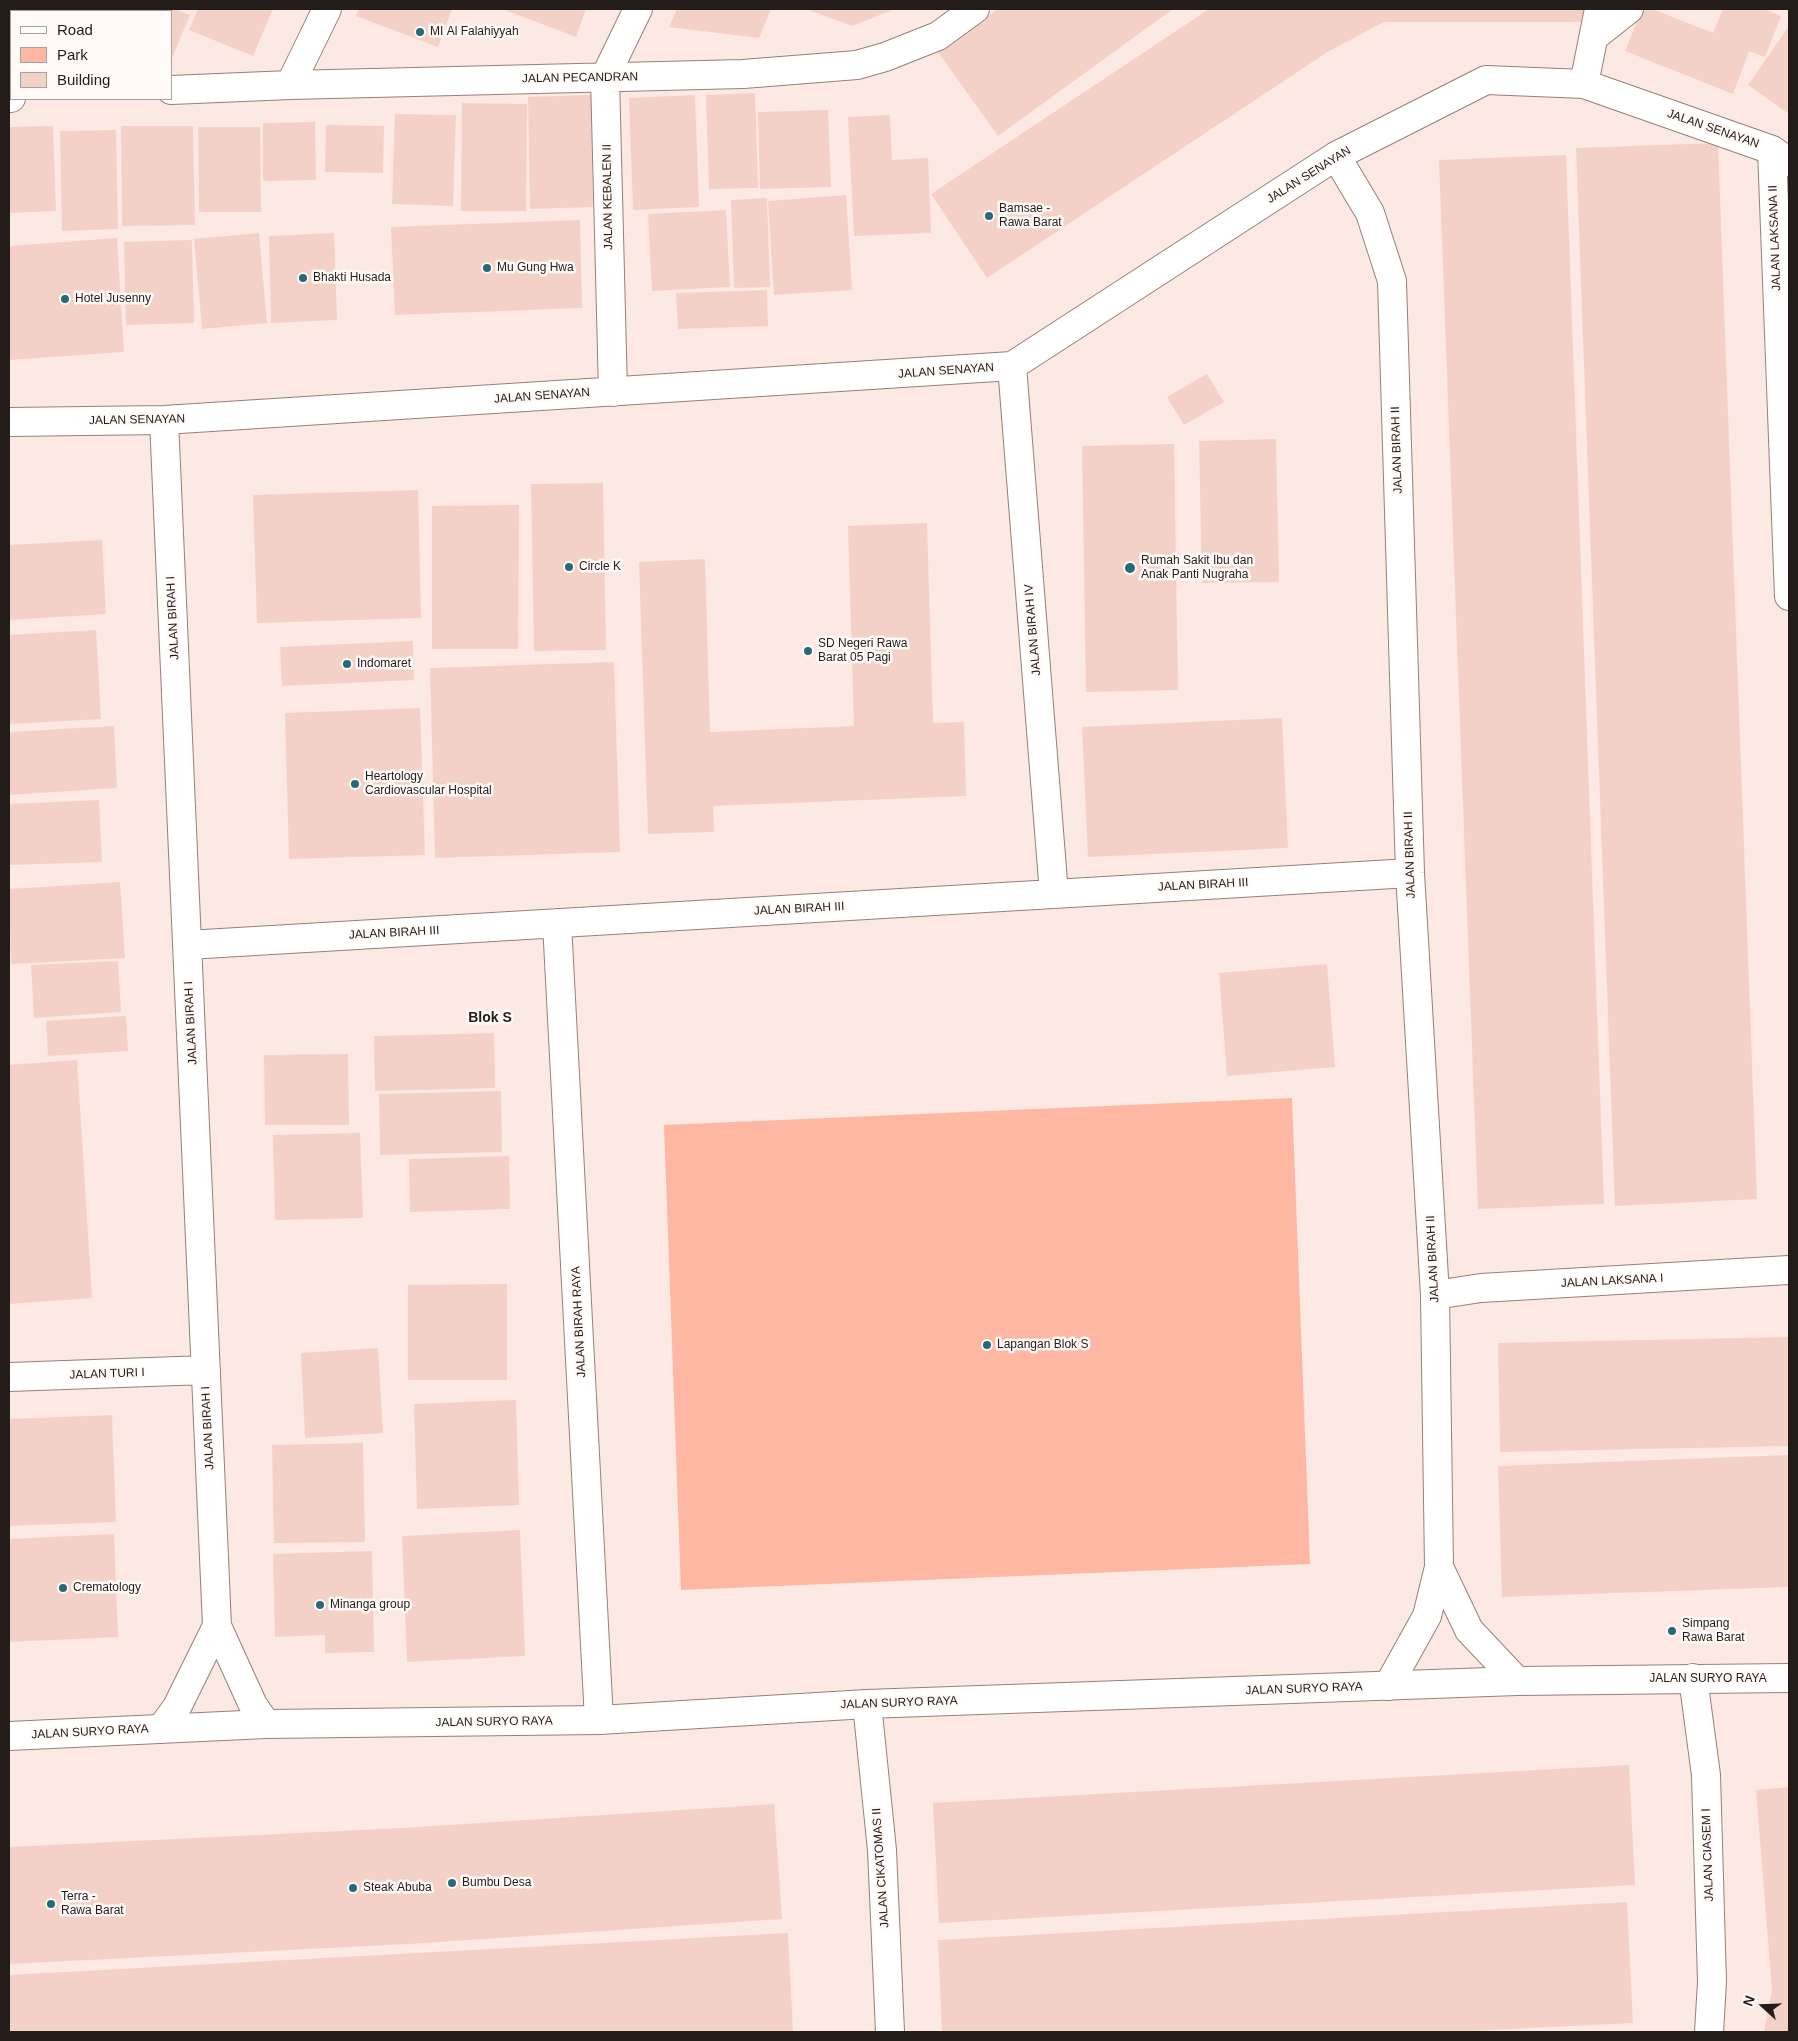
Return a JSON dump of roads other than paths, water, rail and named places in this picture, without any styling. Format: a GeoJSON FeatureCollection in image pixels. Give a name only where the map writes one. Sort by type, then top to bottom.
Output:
{"type":"FeatureCollection","features":[{"type":"Feature","properties":{"kind":"street"},"geometry":{"type":"LineString","coordinates":[[290,85],[327,9]]}},
{"type":"Feature","properties":{"kind":"street","name":"JALAN KEBALEN II"},"geometry":{"type":"LineString","coordinates":[[613,392],[605,77],[638,9]]}},
{"type":"Feature","properties":{"kind":"street"},"geometry":{"type":"LineString","coordinates":[[938,36],[949,9]]}},
{"type":"Feature","properties":{"kind":"street","name":"JALAN PECANDRAN"},"geometry":{"type":"LineString","coordinates":[[172,90],[290,85],[743,74],[857,66],[938,36],[975,9]]}},
{"type":"Feature","properties":{"kind":"street"},"geometry":{"type":"LineString","coordinates":[[1584,84],[1599,9]]}},
{"type":"Feature","properties":{"kind":"street"},"geometry":{"type":"LineString","coordinates":[[1595,36],[1629,9]]}},
{"type":"Feature","properties":{"kind":"street","name":"JALAN SENAYAN"},"geometry":{"type":"LineString","coordinates":[[9,422],[164,420],[1012,366],[1336,156],[1486,80],[1584,84],[1781,156]]}},
{"type":"Feature","properties":{"kind":"street","name":"JALAN BIRAH II"},"geometry":{"type":"LineString","coordinates":[[1336,156],[1370,213],[1392,281],[1410,872],[1435,1295],[1440,1567],[1426,1616],[1388,1686]]}},
{"type":"Feature","properties":{"kind":"street","name":"JALAN LAKSANA II"},"geometry":{"type":"LineString","coordinates":[[1781,156],[1789,596]]}},
{"type":"Feature","properties":{"kind":"street","name":"JALAN BIRAH IV"},"geometry":{"type":"LineString","coordinates":[[1012,366],[1054,894]]}},
{"type":"Feature","properties":{"kind":"street","name":"JALAN BIRAH I"},"geometry":{"type":"LineString","coordinates":[[164,420],[217,1626],[253,1704],[266,1724]]}},
{"type":"Feature","properties":{"kind":"street","name":"JALAN BIRAH III"},"geometry":{"type":"LineString","coordinates":[[187,945],[1410,872]]}},
{"type":"Feature","properties":{"kind":"street","name":"JALAN BIRAH RAYA"},"geometry":{"type":"LineString","coordinates":[[557,923],[599,1720]]}},
{"type":"Feature","properties":{"kind":"street","name":"JALAN LAKSANA I"},"geometry":{"type":"LineString","coordinates":[[1435,1295],[1481,1288],[1789,1270]]}},
{"type":"Feature","properties":{"kind":"street","name":"JALAN TURI I"},"geometry":{"type":"LineString","coordinates":[[9,1378],[206,1370]]}},
{"type":"Feature","properties":{"kind":"street","name":"JALAN BIRAH II"},"geometry":{"type":"LineString","coordinates":[[1440,1567],[1469,1630],[1517,1681]]}},
{"type":"Feature","properties":{"kind":"street","name":"JALAN BIRAH I"},"geometry":{"type":"LineString","coordinates":[[161,1729],[177,1707],[217,1626]]}},
{"type":"Feature","properties":{"kind":"street","name":"JALAN CIASEM I"},"geometry":{"type":"LineString","coordinates":[[1693,1678],[1706,1775],[1712,1982],[1708,2032]]}},
{"type":"Feature","properties":{"kind":"street","name":"JALAN SURYO RAYA"},"geometry":{"type":"LineString","coordinates":[[9,1736],[266,1724],[599,1720],[867,1704],[1517,1681],[1789,1678]]}},
{"type":"Feature","properties":{"kind":"street","name":"JALAN CIKATOMAS II"},"geometry":{"type":"LineString","coordinates":[[867,1704],[882,1850],[890,2032]]}},
{"type":"Feature","properties":{"kind":"place","name":"MI Al Falahiyyah"},"geometry":{"type":"Point","coordinates":[420,32]}},
{"type":"Feature","properties":{"kind":"place","name":"Bamsae - Rawa Barat"},"geometry":{"type":"Point","coordinates":[989,216]}},
{"type":"Feature","properties":{"kind":"place","name":"Mu Gung Hwa"},"geometry":{"type":"Point","coordinates":[487,268]}},
{"type":"Feature","properties":{"kind":"place","name":"Bhakti Husada"},"geometry":{"type":"Point","coordinates":[303,278]}},
{"type":"Feature","properties":{"kind":"place","name":"Hotel Jusenny"},"geometry":{"type":"Point","coordinates":[65,299]}},
{"type":"Feature","properties":{"kind":"place","name":"Circle K"},"geometry":{"type":"Point","coordinates":[569,567]}},
{"type":"Feature","properties":{"kind":"place","name":"Rumah Sakit Ibu dan Anak Panti Nugraha"},"geometry":{"type":"Point","coordinates":[1130,568]}},
{"type":"Feature","properties":{"kind":"place","name":"SD Negeri Rawa Barat 05 Pagi"},"geometry":{"type":"Point","coordinates":[808,651]}},
{"type":"Feature","properties":{"kind":"place","name":"Indomaret"},"geometry":{"type":"Point","coordinates":[347,664]}},
{"type":"Feature","properties":{"kind":"place","name":"Heartology Cardiovascular Hospital"},"geometry":{"type":"Point","coordinates":[355,784]}},
{"type":"Feature","properties":{"kind":"place","name":"Lapangan Blok S"},"geometry":{"type":"Point","coordinates":[987,1345]}},
{"type":"Feature","properties":{"kind":"place","name":"Crematology"},"geometry":{"type":"Point","coordinates":[63,1588]}},
{"type":"Feature","properties":{"kind":"place","name":"Minanga group"},"geometry":{"type":"Point","coordinates":[320,1605]}},
{"type":"Feature","properties":{"kind":"place","name":"Simpang Rawa Barat"},"geometry":{"type":"Point","coordinates":[1672,1631]}},
{"type":"Feature","properties":{"kind":"place","name":"Bumbu Desa"},"geometry":{"type":"Point","coordinates":[452,1883]}},
{"type":"Feature","properties":{"kind":"place","name":"Steak Abuba"},"geometry":{"type":"Point","coordinates":[353,1888]}},
{"type":"Feature","properties":{"kind":"place","name":"Terra - Rawa Barat"},"geometry":{"type":"Point","coordinates":[51,1904]}},
{"type":"Feature","properties":{"kind":"district","name":"Blok S"},"geometry":{"type":"Point","coordinates":[490,1018]}}]}
